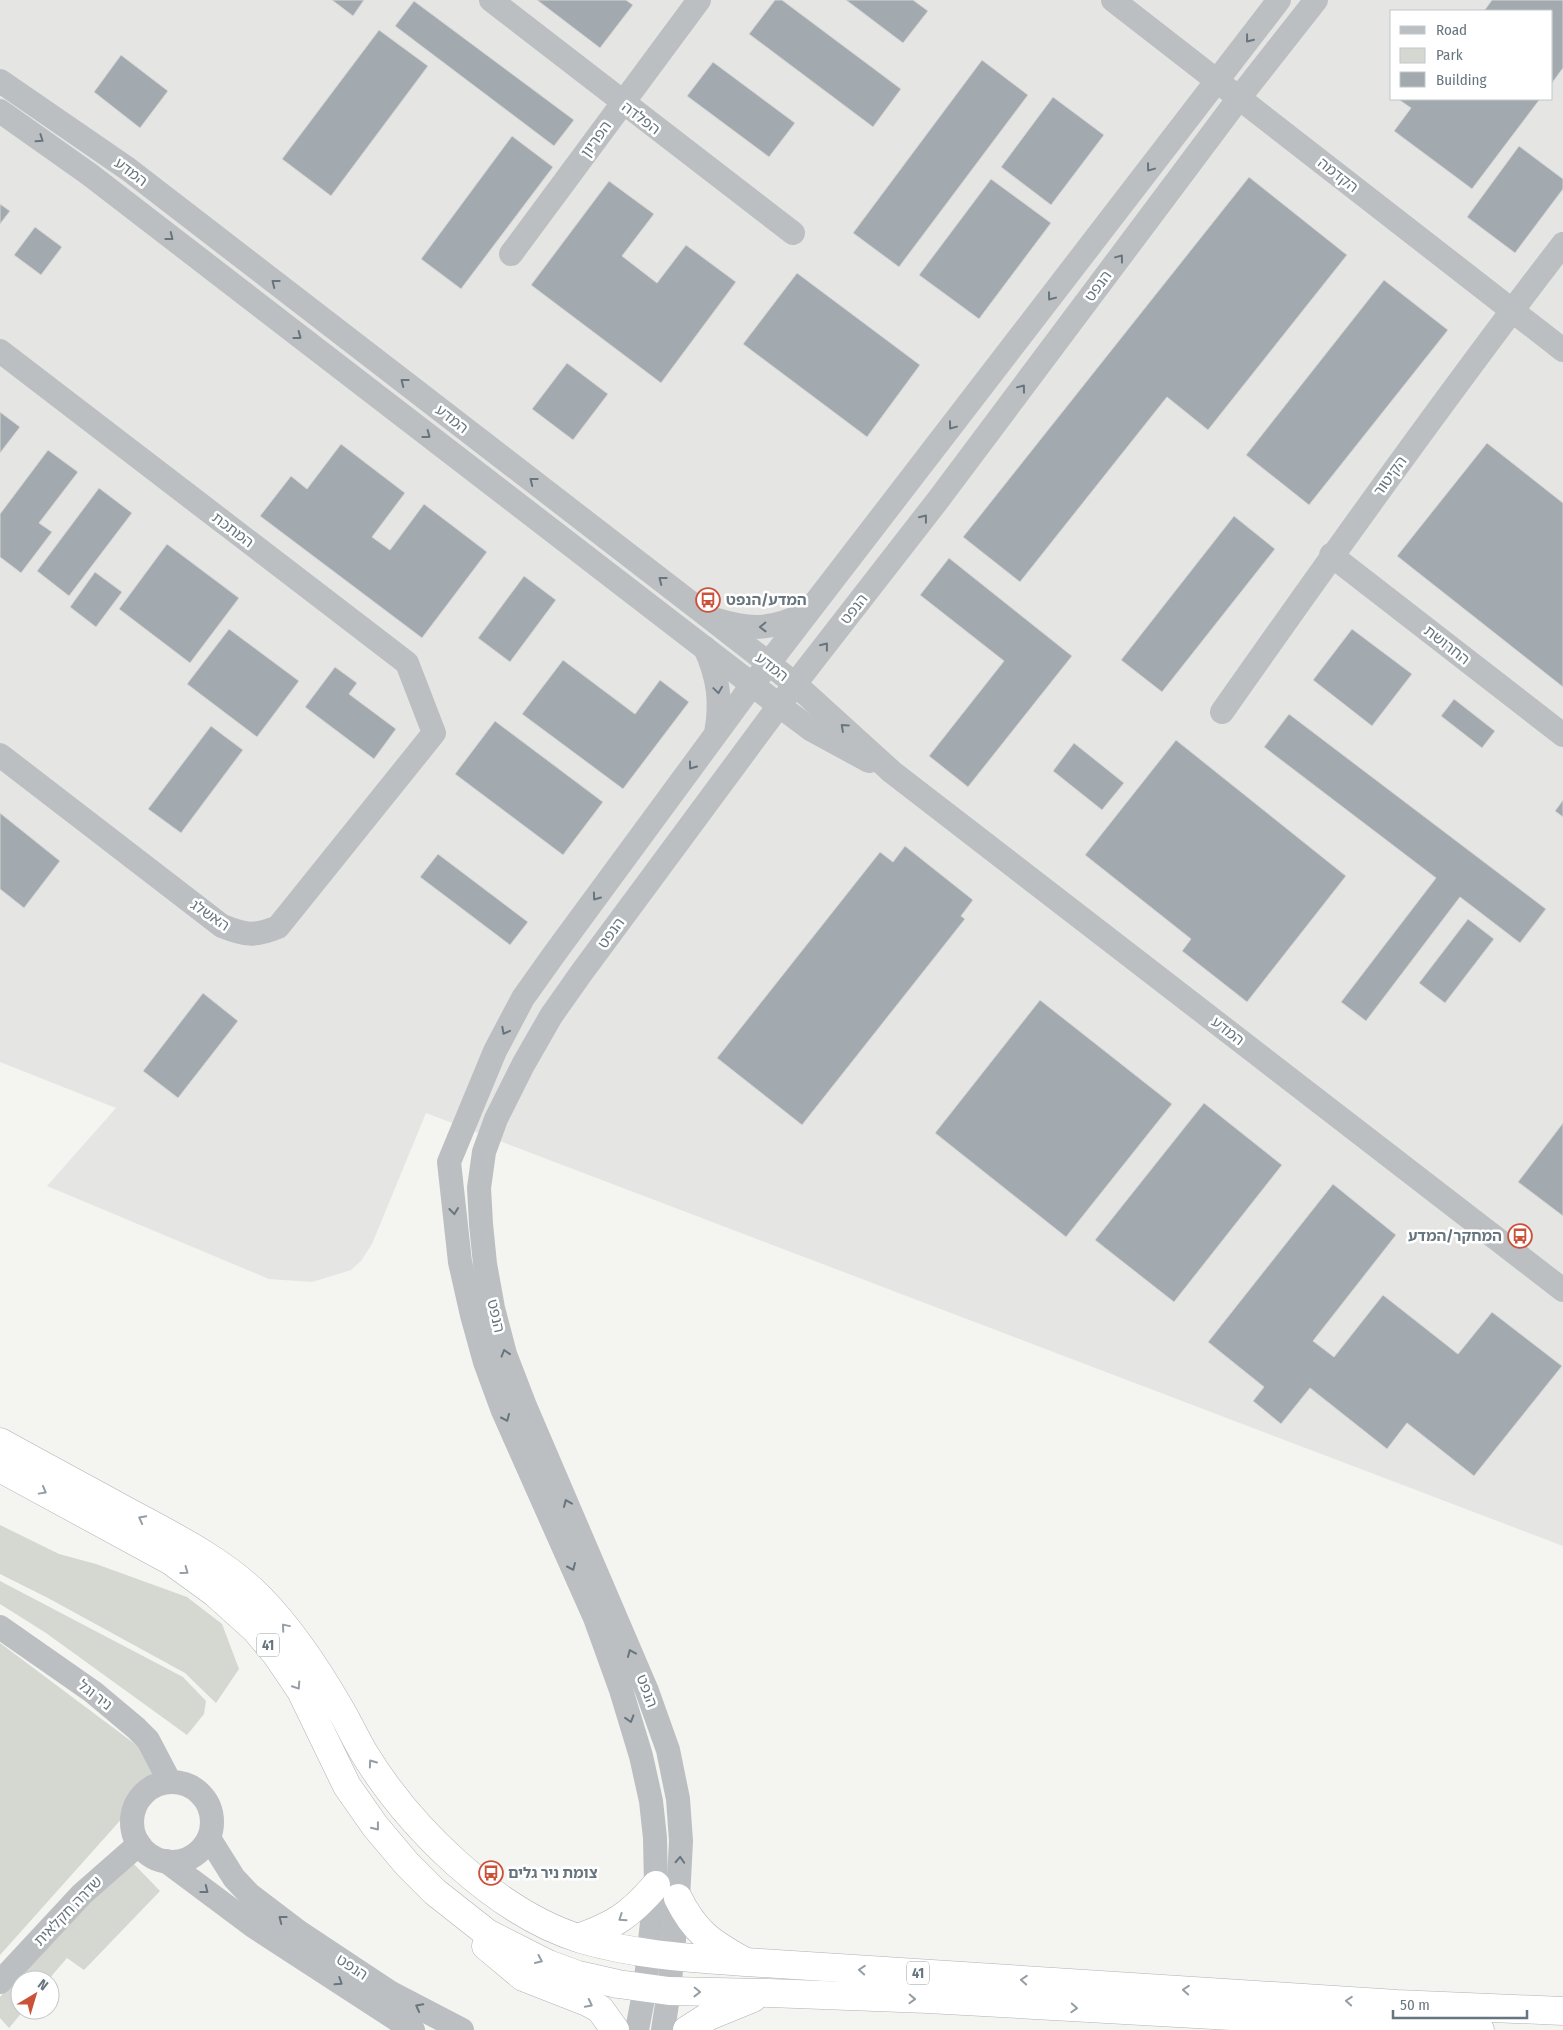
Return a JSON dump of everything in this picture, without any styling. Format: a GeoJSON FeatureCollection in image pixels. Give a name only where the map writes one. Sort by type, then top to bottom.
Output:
{"type":"FeatureCollection","features":[{"type":"Feature","properties":{"kind":"highway","name":"41"},"geometry":{"type":"LineString","coordinates":[[0,1442],[178,1539],[231,1574],[260,1598],[287,1629],[313,1664],[383,1780],[406,1811],[432,1840],[460,1867],[513,1905],[578,1938],[612,1947],[660,1955],[746,1962],[1397,2004],[1563,2011]]}},
{"type":"Feature","properties":{"kind":"highway","name":"41"},"geometry":{"type":"LineString","coordinates":[[0,1468],[171,1561],[215,1592],[255,1629],[276,1654],[301,1691],[347,1786],[375,1826],[407,1864],[453,1907],[487,1933],[548,1964],[578,1975],[657,1989],[938,2000],[1480,2030]]}},
{"type":"Feature","properties":{"kind":"highway"},"geometry":{"type":"LineString","coordinates":[[578,1938],[602,1930],[622,1919],[640,1903],[667,1891],[696,1928],[716,1945],[746,1962]]}},
{"type":"Feature","properties":{"kind":"highway"},"geometry":{"type":"LineString","coordinates":[[453,1907],[484,1945],[523,1977],[600,2009],[615,2030]]}},
{"type":"Feature","properties":{"kind":"highway"},"geometry":{"type":"LineString","coordinates":[[687,2030],[708,2016],[769,1993]]}},
{"type":"Feature","properties":{"kind":"street","name":"הפלדה"},"geometry":{"type":"LineString","coordinates":[[491,0],[622,103],[793,233]]}},
{"type":"Feature","properties":{"kind":"street","name":"הפריון"},"geometry":{"type":"LineString","coordinates":[[511,254],[699,0]]}},
{"type":"Feature","properties":{"kind":"street","name":"הקדמה"},"geometry":{"type":"LineString","coordinates":[[1113,0],[1563,350]]}},
{"type":"Feature","properties":{"kind":"street","name":"הנפט"},"geometry":{"type":"LineString","coordinates":[[667,1891],[655,1838],[651,1801],[641,1756],[621,1690],[595,1618],[503,1411],[485,1362],[460,1262],[449,1162],[495,1051],[523,998],[752,684],[1279,0]]}},
{"type":"Feature","properties":{"kind":"street","name":"הנפט"},"geometry":{"type":"LineString","coordinates":[[663,2030],[657,1989],[667,1891],[681,1841],[678,1799],[668,1750],[647,1691],[524,1406],[505,1354],[493,1308],[485,1264],[479,1188],[484,1152],[496,1119],[523,1064],[551,1016],[794,684],[944,492],[1239,98],[1316,0]]}},
{"type":"Feature","properties":{"kind":"street","name":"המדע"},"geometry":{"type":"LineString","coordinates":[[0,81],[128,169],[710,617],[794,684],[892,772],[1563,1290]]}},
{"type":"Feature","properties":{"kind":"street","name":"המדע"},"geometry":{"type":"LineString","coordinates":[[0,111],[89,174],[812,730],[841,747],[892,772]]}},
{"type":"Feature","properties":{"kind":"street","name":"הקיטור"},"geometry":{"type":"LineString","coordinates":[[1222,712],[1331,556],[1512,310],[1563,244]]}},
{"type":"Feature","properties":{"kind":"street","name":"המתכת"},"geometry":{"type":"LineString","coordinates":[[0,351],[407,663],[434,733]]}},
{"type":"Feature","properties":{"kind":"street","name":"החרושת"},"geometry":{"type":"LineString","coordinates":[[1331,556],[1563,735]]}},
{"type":"Feature","properties":{"kind":"street"},"geometry":{"type":"LineString","coordinates":[[710,617],[734,624],[765,627],[780,625],[809,612]]}},
{"type":"Feature","properties":{"kind":"street"},"geometry":{"type":"LineString","coordinates":[[705,648],[711,661],[718,688],[720,709],[716,734]]}},
{"type":"Feature","properties":{"kind":"street"},"geometry":{"type":"LineString","coordinates":[[744,752],[780,731],[802,728],[812,730]]}},
{"type":"Feature","properties":{"kind":"street","name":"האשלג"},"geometry":{"type":"LineString","coordinates":[[0,755],[222,926],[243,935],[262,933],[278,927],[434,733]]}},
{"type":"Feature","properties":{"kind":"street","name":"ניר וגל"},"geometry":{"type":"LineString","coordinates":[[0,1627],[93,1692],[136,1728],[148,1740],[170,1782]]}},
{"type":"Feature","properties":{"kind":"street"},"geometry":{"type":"LineString","coordinates":[[170,1782],[184,1784],[196,1790],[205,1799],[211,1811],[212,1825],[209,1838],[202,1849],[192,1857],[179,1861],[166,1861],[146,1852],[139,1844],[134,1833],[132,1821],[134,1809],[139,1799],[158,1784],[170,1782]]}},
{"type":"Feature","properties":{"kind":"street","name":"הנפט"},"geometry":{"type":"LineString","coordinates":[[209,1838],[234,1878],[249,1894],[299,1932],[391,1992],[462,2030]]}},
{"type":"Feature","properties":{"kind":"street","name":"שדרה חקלאית"},"geometry":{"type":"LineString","coordinates":[[0,1982],[82,1894],[139,1844]]}},
{"type":"Feature","properties":{"kind":"street","name":"הנפט"},"geometry":{"type":"LineString","coordinates":[[166,1861],[235,1912],[413,2030]]}},
{"type":"Feature","properties":{"kind":"street"},"geometry":{"type":"LineString","coordinates":[[235,1912],[249,1894]]}},
{"type":"Feature","properties":{"kind":"street","name":"הנפט"},"geometry":{"type":"LineString","coordinates":[[637,2030],[657,1989]]}},
{"type":"Feature","properties":{"kind":"shaded area"},"geometry":{"type":"Polygon","coordinates":[[[0,0],[1563,0],[1563,1546],[426,1113],[372,1244],[361,1261],[351,1270],[312,1282],[269,1279],[47,1186],[116,1108],[0,1062],[0,0]]]}},
{"type":"Feature","properties":{"kind":"green space"},"geometry":{"type":"Polygon","coordinates":[[[0,1525],[59,1554],[96,1564],[187,1597],[222,1624],[239,1669],[216,1703],[185,1673],[0,1574],[0,1525]]]}},
{"type":"Feature","properties":{"kind":"green space"},"geometry":{"type":"Polygon","coordinates":[[[0,1581],[183,1677],[206,1701],[204,1714],[187,1735],[46,1633],[0,1604],[0,1581]]]}},
{"type":"Feature","properties":{"kind":"green space"},"geometry":{"type":"Polygon","coordinates":[[[0,1643],[167,1768],[0,1955],[0,1643]]]}},
{"type":"Feature","properties":{"kind":"green space"},"geometry":{"type":"Polygon","coordinates":[[[129,1859],[160,1891],[84,1970],[67,1958],[57,1970],[25,1970],[129,1859]]]}},
{"type":"Feature","properties":{"kind":"green space"},"geometry":{"type":"Polygon","coordinates":[[[10,1986],[10,2020],[16,2020],[9,2028],[0,2018],[0,1997],[10,1986]]]}},
{"type":"Feature","properties":{"kind":"building"},"geometry":{"type":"Polygon","coordinates":[[[332,0],[364,0],[353,16],[332,0]]]}},
{"type":"Feature","properties":{"kind":"building"},"geometry":{"type":"Polygon","coordinates":[[[537,0],[626,0],[633,5],[600,48],[537,0]]]}},
{"type":"Feature","properties":{"kind":"building"},"geometry":{"type":"Polygon","coordinates":[[[775,0],[782,0],[901,89],[873,127],[749,34],[775,0]]]}},
{"type":"Feature","properties":{"kind":"building"},"geometry":{"type":"Polygon","coordinates":[[[846,0],[913,0],[928,11],[903,43],[846,0]]]}},
{"type":"Feature","properties":{"kind":"building"},"geometry":{"type":"Polygon","coordinates":[[[1492,0],[1563,0],[1563,68],[1553,82],[1553,10],[1485,10],[1492,0]]]}},
{"type":"Feature","properties":{"kind":"building"},"geometry":{"type":"Polygon","coordinates":[[[414,1],[574,120],[554,146],[395,26],[414,1]]]}},
{"type":"Feature","properties":{"kind":"building"},"geometry":{"type":"Polygon","coordinates":[[[379,30],[428,66],[331,196],[282,159],[379,30]]]}},
{"type":"Feature","properties":{"kind":"building"},"geometry":{"type":"Polygon","coordinates":[[[121,55],[168,91],[140,128],[94,92],[121,55]]]}},
{"type":"Feature","properties":{"kind":"building"},"geometry":{"type":"Polygon","coordinates":[[[982,60],[1028,95],[899,267],[853,233],[982,60]]]}},
{"type":"Feature","properties":{"kind":"building"},"geometry":{"type":"Polygon","coordinates":[[[713,62],[795,123],[769,157],[687,96],[713,62]]]}},
{"type":"Feature","properties":{"kind":"building"},"geometry":{"type":"Polygon","coordinates":[[[1053,97],[1104,135],[1051,205],[1001,167],[1053,97]]]}},
{"type":"Feature","properties":{"kind":"building"},"geometry":{"type":"Polygon","coordinates":[[[1399,100],[1539,100],[1472,189],[1394,131],[1411,108],[1399,100]]]}},
{"type":"Feature","properties":{"kind":"building"},"geometry":{"type":"Polygon","coordinates":[[[512,136],[553,167],[461,289],[421,259],[512,136]]]}},
{"type":"Feature","properties":{"kind":"building"},"geometry":{"type":"Polygon","coordinates":[[[1519,146],[1563,179],[1563,189],[1515,253],[1467,217],[1519,146]]]}},
{"type":"Feature","properties":{"kind":"building"},"geometry":{"type":"Polygon","coordinates":[[[1249,177],[1347,255],[1208,430],[1167,397],[1020,582],[963,537],[1249,177]]]}},
{"type":"Feature","properties":{"kind":"building"},"geometry":{"type":"Polygon","coordinates":[[[991,179],[1051,223],[979,319],[919,275],[991,179]]]}},
{"type":"Feature","properties":{"kind":"building"},"geometry":{"type":"Polygon","coordinates":[[[609,181],[654,214],[622,256],[657,283],[686,245],[736,282],[661,383],[531,285],[609,181]]]}},
{"type":"Feature","properties":{"kind":"building"},"geometry":{"type":"Polygon","coordinates":[[[0,204],[10,211],[0,224],[0,204]]]}},
{"type":"Feature","properties":{"kind":"building"},"geometry":{"type":"Polygon","coordinates":[[[35,227],[62,247],[41,275],[14,255],[35,227]]]}},
{"type":"Feature","properties":{"kind":"building"},"geometry":{"type":"Polygon","coordinates":[[[797,273],[920,365],[867,437],[743,344],[797,273]]]}},
{"type":"Feature","properties":{"kind":"building"},"geometry":{"type":"Polygon","coordinates":[[[1384,280],[1448,330],[1309,505],[1246,455],[1384,280]]]}},
{"type":"Feature","properties":{"kind":"building"},"geometry":{"type":"Polygon","coordinates":[[[567,363],[608,394],[573,440],[532,409],[567,363]]]}},
{"type":"Feature","properties":{"kind":"building"},"geometry":{"type":"Polygon","coordinates":[[[0,412],[20,427],[0,453],[0,412]]]}},
{"type":"Feature","properties":{"kind":"building"},"geometry":{"type":"Polygon","coordinates":[[[1487,443],[1563,503],[1563,687],[1397,556],[1487,443]]]}},
{"type":"Feature","properties":{"kind":"building"},"geometry":{"type":"Polygon","coordinates":[[[341,444],[405,493],[372,537],[390,550],[424,504],[487,552],[422,638],[260,516],[291,476],[307,489],[341,444]]]}},
{"type":"Feature","properties":{"kind":"building"},"geometry":{"type":"Polygon","coordinates":[[[48,450],[78,472],[39,523],[52,532],[21,573],[0,557],[0,514],[48,450]]]}},
{"type":"Feature","properties":{"kind":"building"},"geometry":{"type":"Polygon","coordinates":[[[99,488],[132,513],[69,596],[37,571],[99,488]]]}},
{"type":"Feature","properties":{"kind":"building"},"geometry":{"type":"Polygon","coordinates":[[[1234,516],[1275,549],[1162,692],[1121,660],[1234,516]]]}},
{"type":"Feature","properties":{"kind":"building"},"geometry":{"type":"Polygon","coordinates":[[[167,544],[239,598],[190,663],[119,609],[167,544]]]}},
{"type":"Feature","properties":{"kind":"building"},"geometry":{"type":"Polygon","coordinates":[[[949,558],[1072,656],[968,787],[929,756],[1004,661],[920,595],[949,558]]]}},
{"type":"Feature","properties":{"kind":"building"},"geometry":{"type":"Polygon","coordinates":[[[95,572],[122,592],[96,627],[70,607],[95,572]]]}},
{"type":"Feature","properties":{"kind":"building"},"geometry":{"type":"Polygon","coordinates":[[[524,576],[556,600],[510,662],[478,638],[524,576]]]}},
{"type":"Feature","properties":{"kind":"building"},"geometry":{"type":"Polygon","coordinates":[[[229,629],[299,681],[257,737],[187,684],[229,629]]]}},
{"type":"Feature","properties":{"kind":"building"},"geometry":{"type":"Polygon","coordinates":[[[1352,629],[1412,674],[1372,726],[1313,680],[1352,629]]]}},
{"type":"Feature","properties":{"kind":"building"},"geometry":{"type":"Polygon","coordinates":[[[563,660],[635,714],[660,680],[689,702],[623,789],[522,714],[563,660]]]}},
{"type":"Feature","properties":{"kind":"building"},"geometry":{"type":"Polygon","coordinates":[[[335,667],[357,683],[349,694],[396,729],[374,759],[305,707],[335,667]]]}},
{"type":"Feature","properties":{"kind":"building"},"geometry":{"type":"Polygon","coordinates":[[[1454,699],[1495,731],[1482,748],[1441,716],[1454,699]]]}},
{"type":"Feature","properties":{"kind":"building"},"geometry":{"type":"Polygon","coordinates":[[[1289,714],[1546,909],[1520,943],[1460,897],[1366,1021],[1341,1002],[1436,878],[1264,747],[1289,714]]]}},
{"type":"Feature","properties":{"kind":"building"},"geometry":{"type":"Polygon","coordinates":[[[495,721],[603,802],[563,855],[455,774],[495,721]]]}},
{"type":"Feature","properties":{"kind":"building"},"geometry":{"type":"Polygon","coordinates":[[[211,726],[243,750],[181,833],[148,809],[211,726]]]}},
{"type":"Feature","properties":{"kind":"building"},"geometry":{"type":"Polygon","coordinates":[[[1176,740],[1346,876],[1247,1002],[1182,951],[1191,939],[1085,855],[1176,740]]]}},
{"type":"Feature","properties":{"kind":"building"},"geometry":{"type":"Polygon","coordinates":[[[1074,743],[1124,783],[1102,810],[1053,771],[1074,743]]]}},
{"type":"Feature","properties":{"kind":"building"},"geometry":{"type":"Polygon","coordinates":[[[1563,800],[1563,817],[1555,811],[1563,800]]]}},
{"type":"Feature","properties":{"kind":"building"},"geometry":{"type":"Polygon","coordinates":[[[0,813],[60,861],[24,908],[0,889],[0,813]]]}},
{"type":"Feature","properties":{"kind":"building"},"geometry":{"type":"Polygon","coordinates":[[[905,846],[973,900],[961,916],[965,919],[802,1125],[717,1058],[880,852],[893,862],[905,846]]]}},
{"type":"Feature","properties":{"kind":"building"},"geometry":{"type":"Polygon","coordinates":[[[438,854],[528,922],[510,945],[420,877],[438,854]]]}},
{"type":"Feature","properties":{"kind":"building"},"geometry":{"type":"Polygon","coordinates":[[[1468,919],[1494,939],[1445,1003],[1419,983],[1468,919]]]}},
{"type":"Feature","properties":{"kind":"building"},"geometry":{"type":"Polygon","coordinates":[[[203,993],[238,1021],[178,1098],[143,1071],[203,993]]]}},
{"type":"Feature","properties":{"kind":"building"},"geometry":{"type":"Polygon","coordinates":[[[1040,1000],[1172,1104],[1066,1237],[935,1133],[1040,1000]]]}},
{"type":"Feature","properties":{"kind":"building"},"geometry":{"type":"Polygon","coordinates":[[[1204,1103],[1282,1165],[1174,1302],[1095,1240],[1204,1103]]]}},
{"type":"Feature","properties":{"kind":"building"},"geometry":{"type":"Polygon","coordinates":[[[1563,1123],[1563,1216],[1518,1182],[1563,1123]]]}},
{"type":"Feature","properties":{"kind":"building"},"geometry":{"type":"Polygon","coordinates":[[[1333,1184],[1396,1235],[1313,1341],[1334,1357],[1383,1295],[1458,1354],[1492,1312],[1562,1366],[1474,1476],[1407,1423],[1387,1449],[1310,1388],[1281,1424],[1253,1401],[1264,1387],[1208,1342],[1333,1184]]]}},
{"type":"Feature","properties":{"kind":"place","name":"המדע/הנפט"},"geometry":{"type":"Point","coordinates":[708,600]}},
{"type":"Feature","properties":{"kind":"place","name":"המחקר/המדע"},"geometry":{"type":"Point","coordinates":[1520,1236]}},
{"type":"Feature","properties":{"kind":"place","name":"צומת ניר גלים"},"geometry":{"type":"Point","coordinates":[491,1873]}}]}
